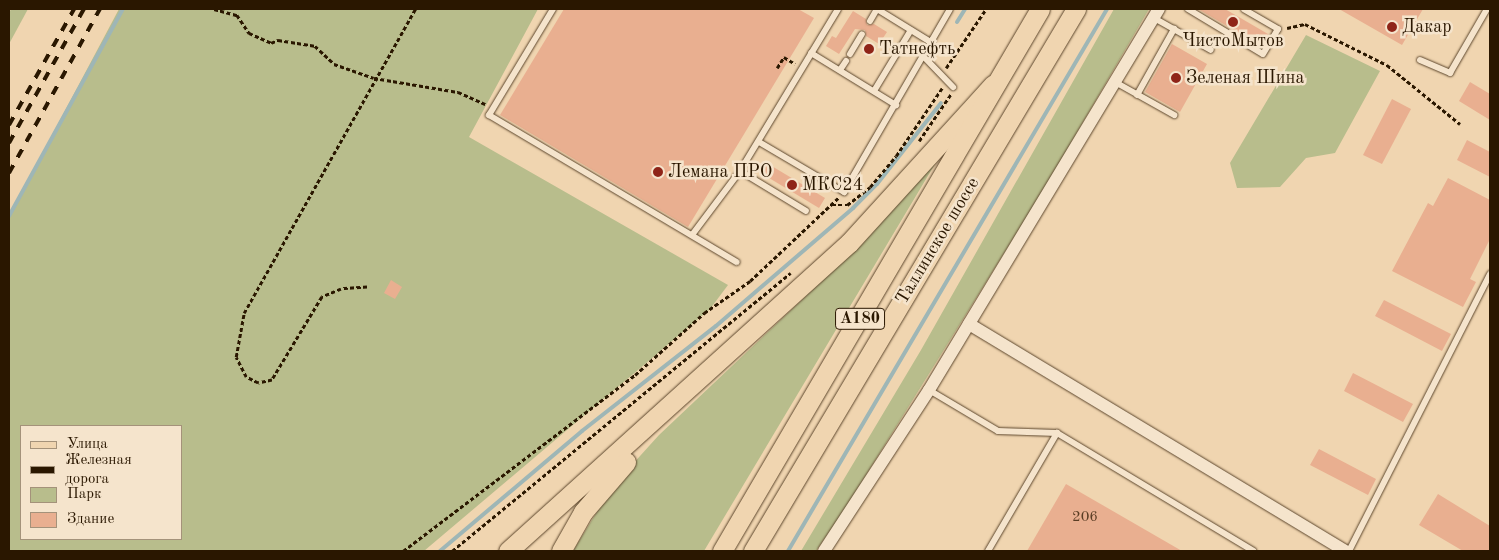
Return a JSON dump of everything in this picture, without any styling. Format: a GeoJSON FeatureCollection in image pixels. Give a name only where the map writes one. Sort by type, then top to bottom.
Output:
{"type":"FeatureCollection","features":[{"type":"Feature","properties":{"kind":"main road","name":"Таллинское шоссе"},"geometry":{"type":"LineString","coordinates":[[722,551],[993,84],[1040,9]]}},
{"type":"Feature","properties":{"kind":"main road","name":"Таллинское шоссе"},"geometry":{"type":"LineString","coordinates":[[753,551],[1076,9]]}},
{"type":"Feature","properties":{"kind":"main road"},"geometry":{"type":"LineString","coordinates":[[508,551],[707,375],[849,243],[993,84]]}},
{"type":"Feature","properties":{"kind":"main road"},"geometry":{"type":"LineString","coordinates":[[561,551],[583,512],[610,478],[707,375]]}},
{"type":"Feature","properties":{"kind":"street"},"geometry":{"type":"LineString","coordinates":[[824,551],[930,390],[1156,13]]}},
{"type":"Feature","properties":{"kind":"street"},"geometry":{"type":"LineString","coordinates":[[969,324],[1347,551]]}},
{"type":"Feature","properties":{"kind":"lane"},"geometry":{"type":"LineString","coordinates":[[553,9],[489,115],[738,262]]}},
{"type":"Feature","properties":{"kind":"lane"},"geometry":{"type":"LineString","coordinates":[[692,235],[740,171],[759,142],[838,9]]}},
{"type":"Feature","properties":{"kind":"lane"},"geometry":{"type":"LineString","coordinates":[[870,21],[877,9],[932,43]]}},
{"type":"Feature","properties":{"kind":"lane"},"geometry":{"type":"LineString","coordinates":[[759,142],[844,192],[924,57],[950,9]]}},
{"type":"Feature","properties":{"kind":"lane"},"geometry":{"type":"LineString","coordinates":[[1188,9],[1263,54],[1278,29],[1244,9]]}},
{"type":"Feature","properties":{"kind":"lane"},"geometry":{"type":"LineString","coordinates":[[1420,60],[1450,73],[1487,9]]}},
{"type":"Feature","properties":{"kind":"lane"},"geometry":{"type":"LineString","coordinates":[[1156,13],[1174,29],[1211,50]]}},
{"type":"Feature","properties":{"kind":"lane"},"geometry":{"type":"LineString","coordinates":[[1137,95],[1174,29]]}},
{"type":"Feature","properties":{"kind":"lane"},"geometry":{"type":"LineString","coordinates":[[874,91],[911,30]]}},
{"type":"Feature","properties":{"kind":"lane"},"geometry":{"type":"LineString","coordinates":[[850,54],[862,34]]}},
{"type":"Feature","properties":{"kind":"lane"},"geometry":{"type":"LineString","coordinates":[[811,54],[896,105]]}},
{"type":"Feature","properties":{"kind":"lane"},"geometry":{"type":"LineString","coordinates":[[924,57],[942,73],[953,87]]}},
{"type":"Feature","properties":{"kind":"lane"},"geometry":{"type":"LineString","coordinates":[[840,70],[846,61]]}},
{"type":"Feature","properties":{"kind":"lane"},"geometry":{"type":"LineString","coordinates":[[1115,82],[1174,115]]}},
{"type":"Feature","properties":{"kind":"lane"},"geometry":{"type":"LineString","coordinates":[[740,171],[806,211]]}},
{"type":"Feature","properties":{"kind":"lane"},"geometry":{"type":"LineString","coordinates":[[1347,551],[1490,274]]}},
{"type":"Feature","properties":{"kind":"lane"},"geometry":{"type":"LineString","coordinates":[[930,390],[998,431],[1057,433],[1253,551]]}},
{"type":"Feature","properties":{"kind":"lane"},"geometry":{"type":"LineString","coordinates":[[988,551],[1057,433]]}},
{"type":"Feature","properties":{"kind":"path"},"geometry":{"type":"LineString","coordinates":[[214,9],[237,15],[254,36],[271,43],[278,40],[315,46],[334,64],[374,78],[453,90],[480,104],[496,104]]}},
{"type":"Feature","properties":{"kind":"path"},"geometry":{"type":"LineString","coordinates":[[367,287],[341,289],[322,298],[272,380],[258,382],[246,377],[236,357],[244,314],[374,78],[415,9]]}},
{"type":"Feature","properties":{"kind":"path"},"geometry":{"type":"LineString","coordinates":[[942,73],[986,9]]}},
{"type":"Feature","properties":{"kind":"path"},"geometry":{"type":"LineString","coordinates":[[1278,29],[1305,24],[1338,38],[1387,65],[1460,124]]}},
{"type":"Feature","properties":{"kind":"path"},"geometry":{"type":"LineString","coordinates":[[777,68],[784,57],[789,60]]}},
{"type":"Feature","properties":{"kind":"path"},"geometry":{"type":"LineString","coordinates":[[830,205],[848,205],[870,187],[896,156],[948,80]]}},
{"type":"Feature","properties":{"kind":"path"},"geometry":{"type":"LineString","coordinates":[[913,148],[947,105],[953,87]]}},
{"type":"Feature","properties":{"kind":"path"},"geometry":{"type":"LineString","coordinates":[[403,551],[635,375],[704,313],[757,276],[835,201]]}},
{"type":"Feature","properties":{"kind":"path"},"geometry":{"type":"LineString","coordinates":[[452,551],[794,270]]}},
{"type":"Feature","properties":{"kind":"green space"},"geometry":{"type":"Polygon","coordinates":[[[11,9],[28,9],[9,44],[9,13],[11,9]]]}},
{"type":"Feature","properties":{"kind":"green space"},"geometry":{"type":"Polygon","coordinates":[[[119,9],[538,9],[469,137],[728,285],[710,309],[424,551],[9,551],[9,216],[119,9]]]}},
{"type":"Feature","properties":{"kind":"green space"},"geometry":{"type":"Polygon","coordinates":[[[1114,9],[1149,9],[1044,189],[843,512],[816,551],[801,551],[921,350],[1114,9]]]}},
{"type":"Feature","properties":{"kind":"green space"},"geometry":{"type":"Polygon","coordinates":[[[1306,35],[1380,71],[1335,153],[1306,158],[1280,187],[1237,188],[1230,163],[1306,35]]]}},
{"type":"Feature","properties":{"kind":"green space"},"geometry":{"type":"Polygon","coordinates":[[[941,154],[704,551],[573,551],[612,487],[659,435],[845,259],[941,154]]]}},
{"type":"Feature","properties":{"kind":"building","name":"Лемана ПРО"},"geometry":{"type":"Polygon","coordinates":[[[564,9],[798,9],[814,18],[688,227],[500,115],[564,9]]]}},
{"type":"Feature","properties":{"kind":"building","name":"ЧистоМытов"},"geometry":{"type":"Polygon","coordinates":[[[1198,9],[1225,9],[1268,34],[1261,46],[1198,9]]]}},
{"type":"Feature","properties":{"kind":"building","name":"Дакар"},"geometry":{"type":"Polygon","coordinates":[[[1339,9],[1423,9],[1402,45],[1339,9]]]}},
{"type":"Feature","properties":{"kind":"building"},"geometry":{"type":"Polygon","coordinates":[[[853,11],[866,19],[867,25],[874,24],[887,32],[879,44],[866,36],[865,30],[855,29],[839,54],[826,46],[832,36],[836,38],[853,11]]]}},
{"type":"Feature","properties":{"kind":"building","name":"Зеленая Шина"},"geometry":{"type":"Polygon","coordinates":[[[1172,44],[1207,64],[1180,112],[1145,92],[1172,44]]]}},
{"type":"Feature","properties":{"kind":"building"},"geometry":{"type":"Polygon","coordinates":[[[1470,82],[1490,94],[1490,120],[1459,101],[1470,82]]]}},
{"type":"Feature","properties":{"kind":"building"},"geometry":{"type":"Polygon","coordinates":[[[1392,99],[1411,109],[1382,164],[1363,155],[1392,99]]]}},
{"type":"Feature","properties":{"kind":"building"},"geometry":{"type":"Polygon","coordinates":[[[1467,140],[1490,152],[1490,177],[1457,160],[1467,140]]]}},
{"type":"Feature","properties":{"kind":"building","name":"МКС24"},"geometry":{"type":"Polygon","coordinates":[[[765,162],[825,198],[819,208],[759,172],[765,162]]]}},
{"type":"Feature","properties":{"kind":"building"},"geometry":{"type":"Polygon","coordinates":[[[1448,178],[1490,200],[1490,239],[1470,279],[1476,282],[1463,307],[1392,271],[1428,203],[1433,206],[1448,178]]]}},
{"type":"Feature","properties":{"kind":"building"},"geometry":{"type":"Polygon","coordinates":[[[391,280],[402,287],[395,299],[384,293],[391,280]]]}},
{"type":"Feature","properties":{"kind":"building"},"geometry":{"type":"Polygon","coordinates":[[[1384,300],[1451,334],[1442,351],[1375,316],[1384,300]]]}},
{"type":"Feature","properties":{"kind":"building"},"geometry":{"type":"Polygon","coordinates":[[[1353,373],[1413,404],[1403,422],[1344,391],[1353,373]]]}},
{"type":"Feature","properties":{"kind":"building"},"geometry":{"type":"Polygon","coordinates":[[[1319,449],[1376,479],[1368,495],[1310,465],[1319,449]]]}},
{"type":"Feature","properties":{"kind":"building"},"geometry":{"type":"Polygon","coordinates":[[[1066,484],[1182,551],[1027,551],[1066,484]]]}},
{"type":"Feature","properties":{"kind":"building"},"geometry":{"type":"Polygon","coordinates":[[[1438,494],[1490,526],[1490,551],[1463,551],[1419,525],[1438,494]]]}},
{"type":"Feature","properties":{"kind":"waterway"},"geometry":{"type":"LineString","coordinates":[[9,216],[123,9]]}},
{"type":"Feature","properties":{"kind":"waterway"},"geometry":{"type":"LineString","coordinates":[[957,22],[965,9]]}},
{"type":"Feature","properties":{"kind":"waterway"},"geometry":{"type":"LineString","coordinates":[[788,551],[1107,9]]}},
{"type":"Feature","properties":{"kind":"waterway"},"geometry":{"type":"LineString","coordinates":[[440,551],[582,431],[716,326],[853,208],[877,184],[941,103]]}},
{"type":"Feature","properties":{"kind":"railway"},"geometry":{"type":"LineString","coordinates":[[9,125],[74,9]]}},
{"type":"Feature","properties":{"kind":"railway"},"geometry":{"type":"LineString","coordinates":[[9,143],[84,9]]}},
{"type":"Feature","properties":{"kind":"railway"},"geometry":{"type":"LineString","coordinates":[[9,173],[100,9]]}},
{"type":"Feature","properties":{"kind":"place","name":"ЧистоМытов"},"geometry":{"type":"Point","coordinates":[1233,22]}},
{"type":"Feature","properties":{"kind":"place","name":"Дакар"},"geometry":{"type":"Point","coordinates":[1392,27]}},
{"type":"Feature","properties":{"kind":"place","name":"Татнефть"},"geometry":{"type":"Point","coordinates":[869,49]}},
{"type":"Feature","properties":{"kind":"place","name":"Зеленая Шина"},"geometry":{"type":"Point","coordinates":[1176,78]}},
{"type":"Feature","properties":{"kind":"place","name":"Лемана ПРО"},"geometry":{"type":"Point","coordinates":[658,172]}},
{"type":"Feature","properties":{"kind":"place","name":"МКС24"},"geometry":{"type":"Point","coordinates":[792,185]}}]}
